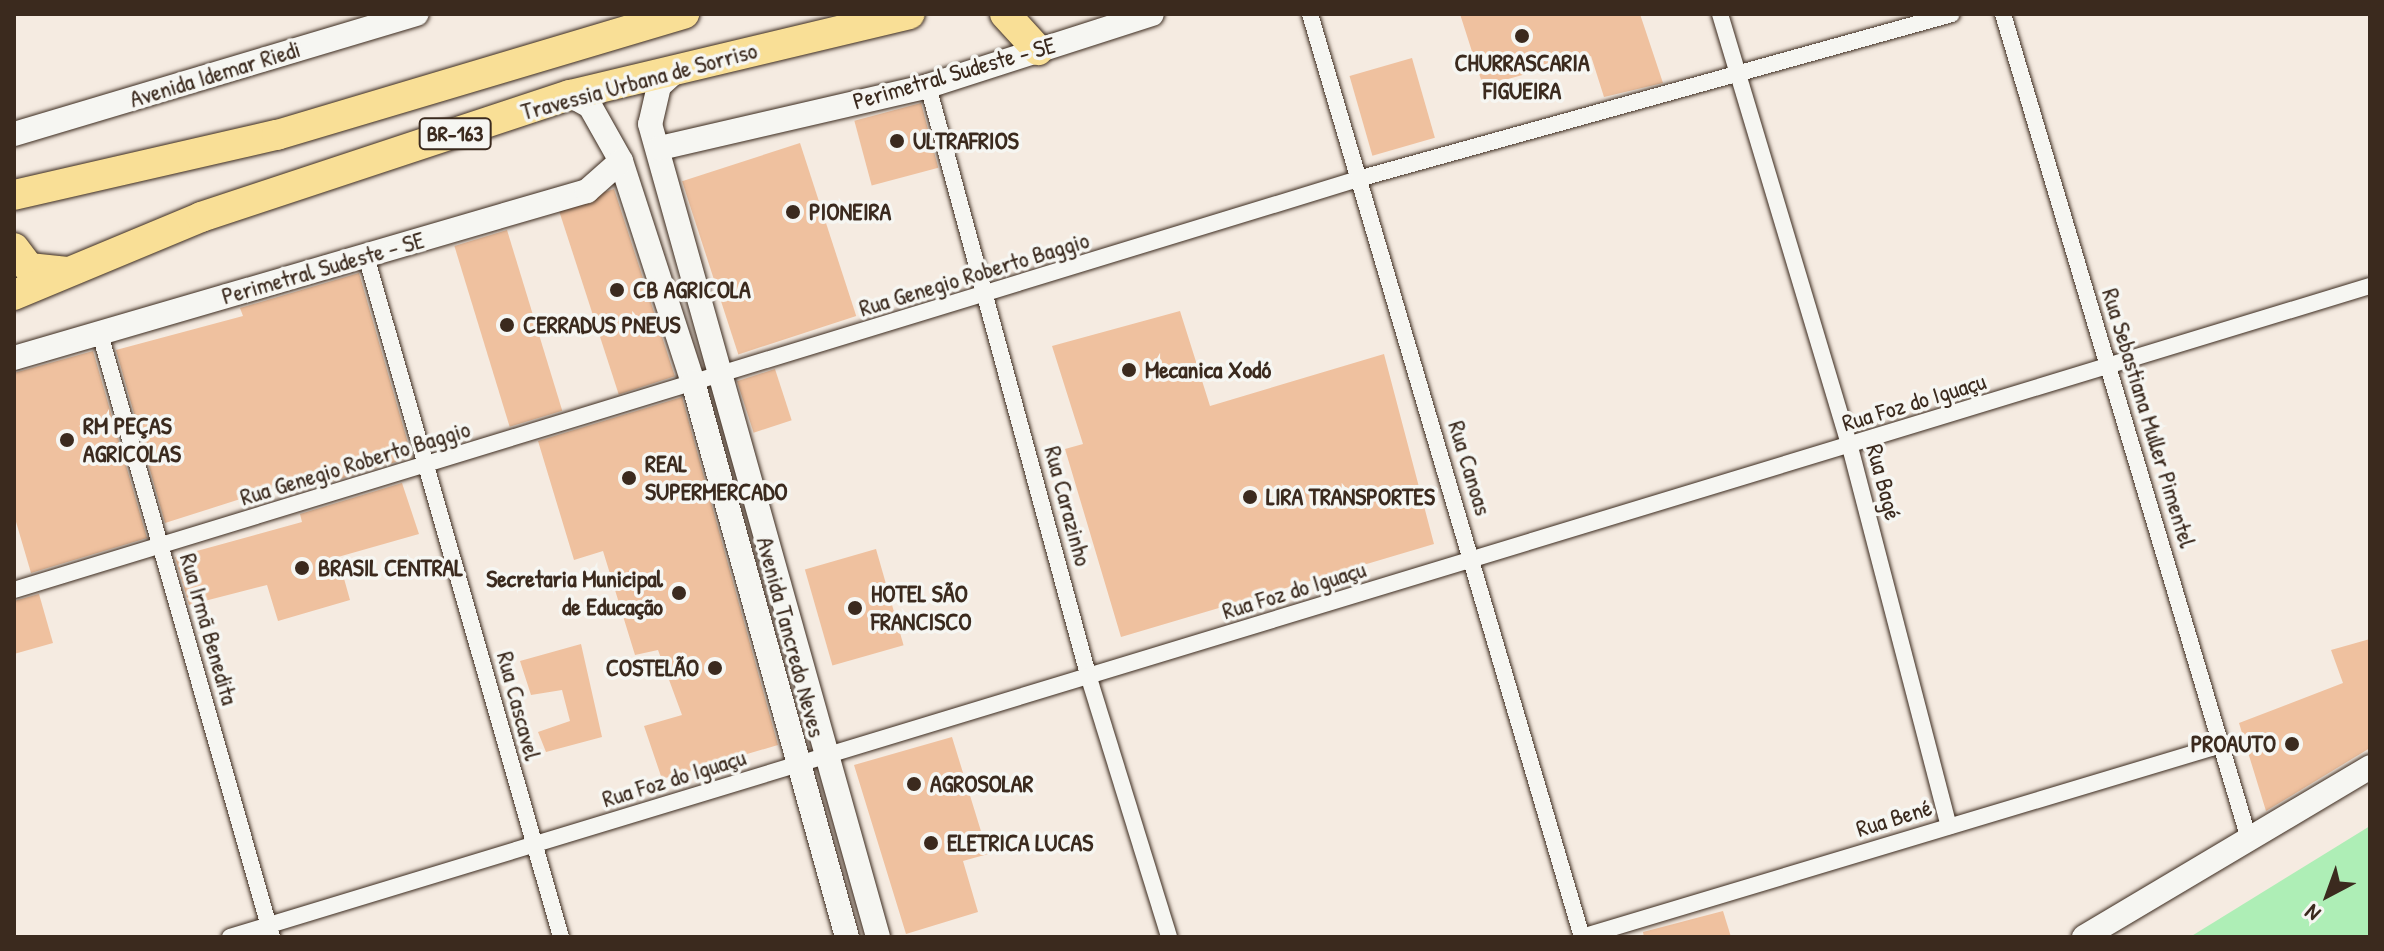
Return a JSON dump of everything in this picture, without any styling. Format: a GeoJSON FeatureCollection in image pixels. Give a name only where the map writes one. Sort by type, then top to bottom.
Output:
{"type":"FeatureCollection","features":[{"type":"Feature","properties":{"kind":"highway","name":"Travessia Urbana de Sorriso"},"geometry":{"type":"LineString","coordinates":[[19,199],[277,135],[684,14]]}},
{"type":"Feature","properties":{"kind":"highway","name":"Travessia Urbana de Sorriso"},"geometry":{"type":"LineString","coordinates":[[14,295],[201,217],[570,95],[909,14]]}},
{"type":"Feature","properties":{"kind":"highway"},"geometry":{"type":"LineString","coordinates":[[1005,14],[1038,50]]}},
{"type":"Feature","properties":{"kind":"highway"},"geometry":{"type":"LineString","coordinates":[[14,248],[29,268],[69,272]]}},
{"type":"Feature","properties":{"kind":"street","name":"Avenida Idemar Riedi"},"geometry":{"type":"LineString","coordinates":[[14,134],[417,14]]}},
{"type":"Feature","properties":{"kind":"street","name":"Perimetral Sudeste - SE"},"geometry":{"type":"LineString","coordinates":[[14,358],[587,191],[621,161],[623,142],[633,134],[653,136],[660,148],[928,86],[1152,14]]}},
{"type":"Feature","properties":{"kind":"street","name":"Rua Canoas"},"geometry":{"type":"LineString","coordinates":[[1310,14],[1582,937]]}},
{"type":"Feature","properties":{"kind":"street","name":"Rua Bagé"},"geometry":{"type":"LineString","coordinates":[[1720,14],[1850,447],[1949,826]]}},
{"type":"Feature","properties":{"kind":"street","name":"Rua Genegio Roberto Baggio"},"geometry":{"type":"LineString","coordinates":[[14,590],[428,467],[720,373],[985,298],[1358,179],[1739,76],[1952,14]]}},
{"type":"Feature","properties":{"kind":"street","name":"Rua Sebastiana Muller Pimentel"},"geometry":{"type":"LineString","coordinates":[[2003,14],[2248,836]]}},
{"type":"Feature","properties":{"kind":"street","name":"Avenida Tancredo Neves"},"geometry":{"type":"LineString","coordinates":[[680,67],[650,103],[660,148],[823,757],[878,937]]}},
{"type":"Feature","properties":{"kind":"street","name":"Rua Carazinho"},"geometry":{"type":"LineString","coordinates":[[928,86],[1089,678],[1169,937]]}},
{"type":"Feature","properties":{"kind":"street","name":"Avenida Tancredo Neves"},"geometry":{"type":"LineString","coordinates":[[570,95],[590,106],[621,161],[693,382],[796,766],[847,937]]}},
{"type":"Feature","properties":{"kind":"street","name":"Rua Cascavel"},"geometry":{"type":"LineString","coordinates":[[366,256],[428,467],[532,845],[561,937]]}},
{"type":"Feature","properties":{"kind":"street","name":"Rua Foz do Iguaçu"},"geometry":{"type":"LineString","coordinates":[[230,937],[270,932],[532,845],[1850,447],[2370,286]]}},
{"type":"Feature","properties":{"kind":"street","name":"Rua Irmã Benedita"},"geometry":{"type":"LineString","coordinates":[[100,334],[270,932]]}},
{"type":"Feature","properties":{"kind":"street","name":"Rua Bené"},"geometry":{"type":"LineString","coordinates":[[1582,937],[2221,745]]}},
{"type":"Feature","properties":{"kind":"street"},"geometry":{"type":"LineString","coordinates":[[2084,937],[2248,836],[2370,767]]}},
{"type":"Feature","properties":{"kind":"green space"},"geometry":{"type":"Polygon","coordinates":[[[2370,826],[2370,937],[2190,937],[2370,826]]]}},
{"type":"Feature","properties":{"kind":"building"},"geometry":{"type":"Polygon","coordinates":[[[1460,14],[1640,14],[1663,83],[1604,97],[1591,56],[1483,86],[1460,14]]]}},
{"type":"Feature","properties":{"kind":"building"},"geometry":{"type":"Polygon","coordinates":[[[1412,58],[1435,138],[1372,156],[1350,76],[1412,58]]]}},
{"type":"Feature","properties":{"kind":"building","name":"ULTRAFRIOS"},"geometry":{"type":"Polygon","coordinates":[[[921,103],[938,168],[872,186],[854,121],[921,103]]]}},
{"type":"Feature","properties":{"kind":"building","name":"PIONEIRA"},"geometry":{"type":"Polygon","coordinates":[[[800,143],[856,316],[738,354],[682,181],[800,143]]]}},
{"type":"Feature","properties":{"kind":"building","name":"CB AGRICOLA"},"geometry":{"type":"Polygon","coordinates":[[[614,189],[675,376],[619,395],[558,207],[614,189]]]}},
{"type":"Feature","properties":{"kind":"building","name":"CERRADUS PNEUS"},"geometry":{"type":"Polygon","coordinates":[[[507,230],[562,411],[510,427],[454,246],[507,230]]]}},
{"type":"Feature","properties":{"kind":"building"},"geometry":{"type":"Polygon","coordinates":[[[359,273],[412,457],[294,493],[291,483],[165,523],[116,350],[243,316],[240,308],[359,273]]]}},
{"type":"Feature","properties":{"kind":"building","name":"LIRA TRANSPORTES"},"geometry":{"type":"Polygon","coordinates":[[[1180,311],[1210,406],[1384,354],[1434,544],[1121,637],[1065,449],[1083,444],[1052,346],[1180,311]]]}},
{"type":"Feature","properties":{"kind":"building","name":"RM PEÇAS AGRICOLAS"},"geometry":{"type":"Polygon","coordinates":[[[93,351],[147,538],[31,573],[14,515],[14,373],[93,351]]]}},
{"type":"Feature","properties":{"kind":"building"},"geometry":{"type":"Polygon","coordinates":[[[775,369],[792,420],[754,433],[737,381],[775,369]]]}},
{"type":"Feature","properties":{"kind":"building"},"geometry":{"type":"Polygon","coordinates":[[[682,397],[778,745],[662,779],[644,726],[682,715],[658,650],[635,655],[603,551],[574,560],[538,441],[682,397]]]}},
{"type":"Feature","properties":{"kind":"building"},"geometry":{"type":"Polygon","coordinates":[[[402,483],[419,534],[338,557],[350,600],[278,621],[267,585],[189,605],[175,557],[302,522],[300,514],[402,483]]]}},
{"type":"Feature","properties":{"kind":"building","name":"HOTEL SÃO FRANCISCO"},"geometry":{"type":"Polygon","coordinates":[[[876,549],[904,645],[832,666],[805,569],[876,549]]]}},
{"type":"Feature","properties":{"kind":"building"},"geometry":{"type":"Polygon","coordinates":[[[39,594],[53,643],[14,654],[14,601],[39,594]]]}},
{"type":"Feature","properties":{"kind":"building","name":"PROAUTO"},"geometry":{"type":"Polygon","coordinates":[[[2370,639],[2370,748],[2266,811],[2239,723],[2343,683],[2331,650],[2370,639]]]}},
{"type":"Feature","properties":{"kind":"building"},"geometry":{"type":"Polygon","coordinates":[[[581,644],[602,737],[546,752],[538,732],[570,721],[562,690],[531,695],[520,661],[581,644]]]}},
{"type":"Feature","properties":{"kind":"building"},"geometry":{"type":"Polygon","coordinates":[[[952,737],[988,854],[963,861],[978,912],[906,934],[854,765],[952,737]]]}},
{"type":"Feature","properties":{"kind":"building"},"geometry":{"type":"Polygon","coordinates":[[[1723,911],[1731,937],[1644,937],[1643,932],[1723,911]]]}},
{"type":"Feature","properties":{"kind":"place","name":"CHURRASCARIA FIGUEIRA"},"geometry":{"type":"Point","coordinates":[1522,36]}},
{"type":"Feature","properties":{"kind":"place","name":"ULTRAFRIOS"},"geometry":{"type":"Point","coordinates":[897,141]}},
{"type":"Feature","properties":{"kind":"place","name":"PIONEIRA"},"geometry":{"type":"Point","coordinates":[793,212]}},
{"type":"Feature","properties":{"kind":"place","name":"CB AGRICOLA"},"geometry":{"type":"Point","coordinates":[617,290]}},
{"type":"Feature","properties":{"kind":"place","name":"CERRADUS PNEUS"},"geometry":{"type":"Point","coordinates":[507,325]}},
{"type":"Feature","properties":{"kind":"place","name":"Mecanica Xodó"},"geometry":{"type":"Point","coordinates":[1129,370]}},
{"type":"Feature","properties":{"kind":"place","name":"RM PEÇAS AGRICOLAS"},"geometry":{"type":"Point","coordinates":[67,440]}},
{"type":"Feature","properties":{"kind":"place","name":"REAL SUPERMERCADO"},"geometry":{"type":"Point","coordinates":[629,478]}},
{"type":"Feature","properties":{"kind":"place","name":"LIRA TRANSPORTES"},"geometry":{"type":"Point","coordinates":[1250,497]}},
{"type":"Feature","properties":{"kind":"place","name":"BRASIL CENTRAL"},"geometry":{"type":"Point","coordinates":[302,568]}},
{"type":"Feature","properties":{"kind":"place","name":"Secretaria Municipal de Educação"},"geometry":{"type":"Point","coordinates":[679,593]}},
{"type":"Feature","properties":{"kind":"place","name":"HOTEL SÃO FRANCISCO"},"geometry":{"type":"Point","coordinates":[855,608]}},
{"type":"Feature","properties":{"kind":"place","name":"COSTELÃO"},"geometry":{"type":"Point","coordinates":[715,668]}},
{"type":"Feature","properties":{"kind":"place","name":"PROAUTO"},"geometry":{"type":"Point","coordinates":[2292,744]}},
{"type":"Feature","properties":{"kind":"place","name":"AGROSOLAR"},"geometry":{"type":"Point","coordinates":[914,784]}},
{"type":"Feature","properties":{"kind":"place","name":"ELETRICA LUCAS"},"geometry":{"type":"Point","coordinates":[931,843]}}]}
